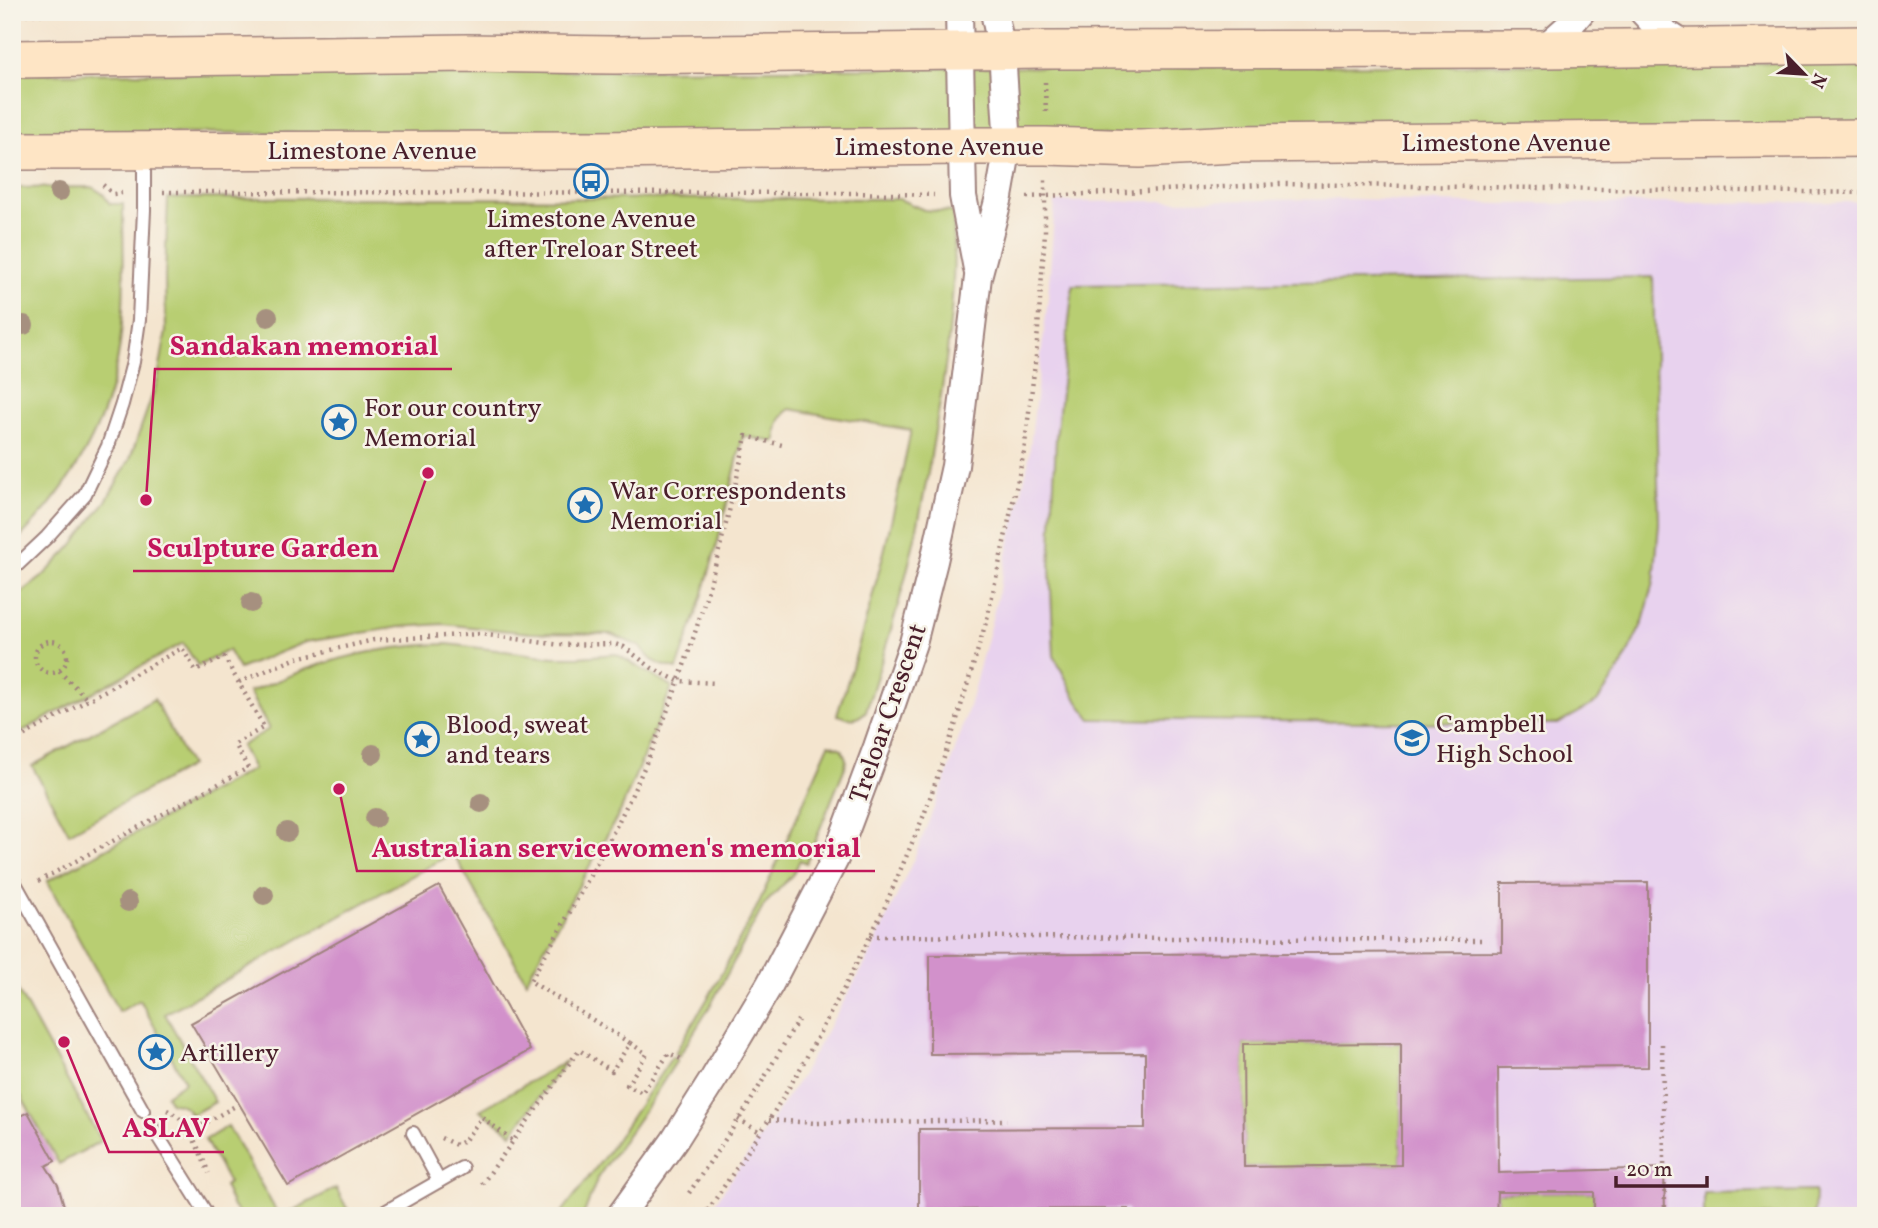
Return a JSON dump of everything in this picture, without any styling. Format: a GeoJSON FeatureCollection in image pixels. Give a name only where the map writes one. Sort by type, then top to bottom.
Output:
{"type":"FeatureCollection","features":[{"type":"Feature","properties":{"kind":"main road"},"geometry":{"type":"LineString","coordinates":[[12,58],[468,52],[628,55],[1045,50],[1544,49],[1866,44]]}},
{"type":"Feature","properties":{"kind":"main road","name":"Limestone Avenue"},"geometry":{"type":"LineString","coordinates":[[12,151],[961,146],[1140,149],[1234,144],[1866,138]]}},
{"type":"Feature","properties":{"kind":"street","name":"Treloar Crescent"},"geometry":{"type":"LineString","coordinates":[[959,12],[963,196],[978,277]]}},
{"type":"Feature","properties":{"kind":"street","name":"Treloar Crescent"},"geometry":{"type":"LineString","coordinates":[[620,1216],[715,1078],[770,984],[835,859],[913,643],[955,466],[978,277],[999,197],[1008,146],[1002,51],[994,12]]}},
{"type":"Feature","properties":{"kind":"street"},"geometry":{"type":"LineString","coordinates":[[1544,49],[1581,12]]}},
{"type":"Feature","properties":{"kind":"street"},"geometry":{"type":"LineString","coordinates":[[1643,12],[1658,28],[1689,47]]}},
{"type":"Feature","properties":{"kind":"lane"},"geometry":{"type":"LineString","coordinates":[[12,570],[47,537],[85,494],[108,446],[122,404],[134,362],[139,320],[145,151]]}},
{"type":"Feature","properties":{"kind":"lane"},"geometry":{"type":"LineString","coordinates":[[12,878],[143,1111]]}},
{"type":"Feature","properties":{"kind":"lane"},"geometry":{"type":"LineString","coordinates":[[152,1127],[208,1216]]}},
{"type":"Feature","properties":{"kind":"lane"},"geometry":{"type":"LineString","coordinates":[[413,1133],[439,1181]]}},
{"type":"Feature","properties":{"kind":"lane"},"geometry":{"type":"LineString","coordinates":[[378,1216],[462,1168]]}},
{"type":"Feature","properties":{"kind":"path"},"geometry":{"type":"LineString","coordinates":[[12,14],[494,12]]}},
{"type":"Feature","properties":{"kind":"path"},"geometry":{"type":"LineString","coordinates":[[704,1216],[769,1121],[806,1059],[883,911],[924,815],[955,726],[987,618],[1024,452],[1036,356],[1045,232],[1045,50]]}},
{"type":"Feature","properties":{"kind":"path"},"geometry":{"type":"LineString","coordinates":[[682,1060],[669,1053],[642,1093],[627,1085],[647,1054],[530,981],[581,895],[647,761],[704,604],[726,526],[746,436],[782,445]]}},
{"type":"Feature","properties":{"kind":"path"},"geometry":{"type":"LineString","coordinates":[[239,682],[297,658],[374,639],[480,635],[560,645],[615,644],[678,681],[717,683]]}},
{"type":"Feature","properties":{"kind":"path"},"geometry":{"type":"LineString","coordinates":[[53,641],[65,649],[66,664],[59,671],[49,674],[37,665],[36,650],[43,643],[53,641]]}},
{"type":"Feature","properties":{"kind":"path"},"geometry":{"type":"LineString","coordinates":[[12,741],[182,648],[196,671],[224,657],[264,727],[235,744],[247,768],[39,881],[23,897]]}},
{"type":"Feature","properties":{"kind":"path"},"geometry":{"type":"LineString","coordinates":[[59,671],[88,700]]}},
{"type":"Feature","properties":{"kind":"path"},"geometry":{"type":"LineString","coordinates":[[870,936],[1482,940]]}},
{"type":"Feature","properties":{"kind":"path"},"geometry":{"type":"LineString","coordinates":[[689,1192],[778,1056],[798,1020]]}},
{"type":"Feature","properties":{"kind":"path"},"geometry":{"type":"LineString","coordinates":[[482,1184],[579,1050],[612,1071],[630,1042]]}},
{"type":"Feature","properties":{"kind":"path"},"geometry":{"type":"LineString","coordinates":[[1662,1044],[1665,1216]]}},
{"type":"Feature","properties":{"kind":"path"},"geometry":{"type":"LineString","coordinates":[[189,1132],[239,1104]]}},
{"type":"Feature","properties":{"kind":"path"},"geometry":{"type":"LineString","coordinates":[[413,1133],[430,1123],[440,1137],[456,1145],[465,1140],[482,1117],[513,1141]]}},
{"type":"Feature","properties":{"kind":"path"},"geometry":{"type":"LineString","coordinates":[[738,1119],[761,1132]]}},
{"type":"Feature","properties":{"kind":"path"},"geometry":{"type":"LineString","coordinates":[[769,1121],[816,1123],[1007,1120]]}},
{"type":"Feature","properties":{"kind":"shaded area","name":"Campbell High School"},"geometry":{"type":"Polygon","coordinates":[[[1354,199],[1499,204],[1866,202],[1866,1216],[706,1216],[800,1078],[870,955],[915,856],[948,772],[970,703],[993,615],[1028,464],[1048,298],[1055,202],[1354,199]]]}},
{"type":"Feature","properties":{"kind":"green space"},"geometry":{"type":"Polygon","coordinates":[[[1866,62],[1866,145],[1108,136],[12,132],[12,74],[1866,62]]]}},
{"type":"Feature","properties":{"kind":"green space"},"geometry":{"type":"Polygon","coordinates":[[[92,187],[103,194],[110,204],[123,204],[123,308],[115,372],[97,428],[84,453],[52,501],[12,545],[12,188],[92,187]]]}},
{"type":"Feature","properties":{"kind":"green space"},"geometry":{"type":"Polygon","coordinates":[[[168,198],[899,199],[924,210],[953,212],[954,267],[950,322],[929,469],[904,583],[866,711],[853,719],[837,715],[878,574],[911,430],[790,409],[779,422],[777,439],[774,442],[743,436],[718,541],[677,669],[652,660],[639,646],[611,634],[530,633],[443,624],[400,627],[305,642],[239,669],[228,650],[198,666],[183,643],[12,737],[12,600],[42,577],[71,547],[106,501],[130,459],[158,379],[166,331],[168,198]]]}},
{"type":"Feature","properties":{"kind":"green space"},"geometry":{"type":"Polygon","coordinates":[[[1653,277],[1659,523],[1654,582],[1643,622],[1621,667],[1597,702],[1558,724],[1091,719],[1078,702],[1054,656],[1050,568],[1056,438],[1073,285],[1653,277]]]}},
{"type":"Feature","properties":{"kind":"green space"},"geometry":{"type":"Polygon","coordinates":[[[447,644],[553,657],[616,654],[672,687],[621,810],[526,981],[453,853],[165,1014],[215,1102],[191,1115],[182,1106],[171,1103],[166,1095],[185,1082],[140,1000],[119,1012],[47,881],[253,769],[241,746],[269,729],[249,692],[321,664],[356,655],[411,646],[447,644]]]}},
{"type":"Feature","properties":{"kind":"green space"},"geometry":{"type":"Polygon","coordinates":[[[154,699],[190,766],[69,833],[32,766],[154,699]]]}},
{"type":"Feature","properties":{"kind":"green space"},"geometry":{"type":"Polygon","coordinates":[[[829,744],[842,749],[846,759],[845,767],[806,863],[800,860],[793,874],[764,905],[709,1008],[679,1056],[675,1053],[759,903],[829,744]]]}},
{"type":"Feature","properties":{"kind":"green space"},"geometry":{"type":"Polygon","coordinates":[[[12,980],[101,1141],[59,1164],[12,1080],[12,980]]]}},
{"type":"Feature","properties":{"kind":"green space"},"geometry":{"type":"Polygon","coordinates":[[[1401,1043],[1401,1165],[1244,1167],[1243,1044],[1401,1043]]]}},
{"type":"Feature","properties":{"kind":"green space"},"geometry":{"type":"Polygon","coordinates":[[[672,1057],[677,1060],[598,1177],[583,1216],[559,1216],[605,1156],[672,1057]]]}},
{"type":"Feature","properties":{"kind":"green space"},"geometry":{"type":"Polygon","coordinates":[[[566,1061],[512,1133],[480,1110],[566,1061]]]}},
{"type":"Feature","properties":{"kind":"green space"},"geometry":{"type":"Polygon","coordinates":[[[228,1126],[279,1216],[241,1216],[233,1207],[224,1186],[229,1183],[205,1140],[228,1126]]]}},
{"type":"Feature","properties":{"kind":"green space"},"geometry":{"type":"Polygon","coordinates":[[[336,1188],[350,1214],[347,1216],[282,1216],[336,1188]]]}},
{"type":"Feature","properties":{"kind":"green space"},"geometry":{"type":"Polygon","coordinates":[[[1815,1191],[1814,1216],[1704,1216],[1704,1193],[1815,1191]]]}},
{"type":"Feature","properties":{"kind":"green space"},"geometry":{"type":"Polygon","coordinates":[[[1497,1192],[1594,1192],[1594,1216],[1496,1216],[1497,1192]]]}},
{"type":"Feature","properties":{"kind":"building"},"geometry":{"type":"Polygon","coordinates":[[[1648,882],[1648,1067],[1498,1068],[1499,1173],[1664,1168],[1665,1216],[1594,1216],[1594,1192],[1497,1192],[1496,1216],[1128,1216],[1128,1209],[919,1210],[919,1129],[1145,1128],[1145,1053],[930,1054],[930,955],[1502,952],[1502,883],[1648,882]],[[1401,1043],[1243,1044],[1244,1167],[1401,1165],[1401,1043]]]}},
{"type":"Feature","properties":{"kind":"building"},"geometry":{"type":"Polygon","coordinates":[[[439,886],[530,1050],[288,1186],[191,1023],[439,886]]]}},
{"type":"Feature","properties":{"kind":"building"},"geometry":{"type":"Polygon","coordinates":[[[12,1107],[18,1117],[28,1112],[55,1161],[46,1166],[58,1185],[67,1216],[12,1216],[12,1107]]]}},
{"type":"Feature","properties":{"kind":"place","name":"Limestone Avenue after Treloar Street"},"geometry":{"type":"Point","coordinates":[591,181]}},
{"type":"Feature","properties":{"kind":"place","name":"For our country Memorial"},"geometry":{"type":"Point","coordinates":[339,422]}},
{"type":"Feature","properties":{"kind":"place","name":"Sculpture Garden"},"geometry":{"type":"Point","coordinates":[428,473]}},
{"type":"Feature","properties":{"kind":"place","name":"Sandakan memorial"},"geometry":{"type":"Point","coordinates":[146,500]}},
{"type":"Feature","properties":{"kind":"place","name":"War Correspondents Memorial"},"geometry":{"type":"Point","coordinates":[585,505]}},
{"type":"Feature","properties":{"kind":"place","name":"Campbell High School"},"geometry":{"type":"Point","coordinates":[1412,738]}},
{"type":"Feature","properties":{"kind":"place","name":"Blood, sweat and tears"},"geometry":{"type":"Point","coordinates":[422,739]}},
{"type":"Feature","properties":{"kind":"place","name":"Australian servicewomen's memorial"},"geometry":{"type":"Point","coordinates":[339,789]}},
{"type":"Feature","properties":{"kind":"place","name":"ASLAV"},"geometry":{"type":"Point","coordinates":[64,1042]}},
{"type":"Feature","properties":{"kind":"place","name":"Artillery"},"geometry":{"type":"Point","coordinates":[156,1052]}}]}
